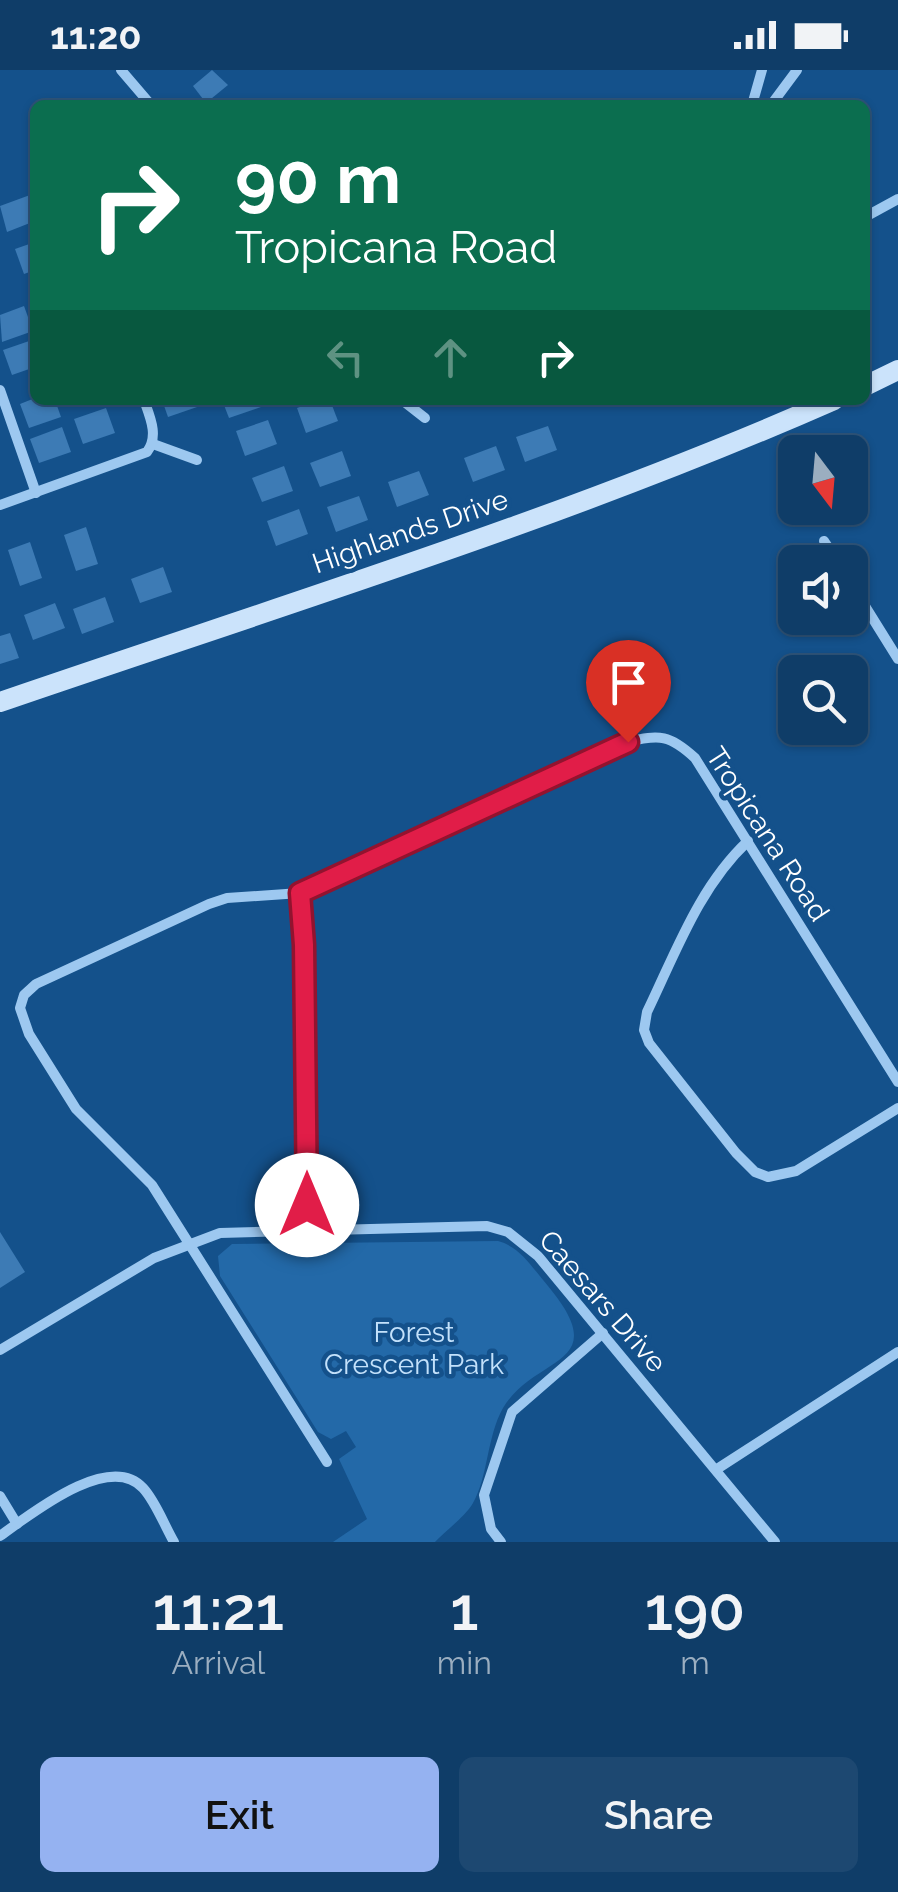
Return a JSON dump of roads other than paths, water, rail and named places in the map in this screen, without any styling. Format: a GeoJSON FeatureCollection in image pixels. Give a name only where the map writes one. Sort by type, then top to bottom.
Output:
{"type":"FeatureCollection","features":[{"type":"Feature","properties":{"kind":"main road"},"geometry":{"type":"LineString","coordinates":[[870,384],[898,370]]}},
{"type":"Feature","properties":{"kind":"main road","name":"Highlands Drive"},"geometry":{"type":"LineString","coordinates":[[0,702],[503,528],[695,458],[822,405]]}},
{"type":"Feature","properties":{"kind":"street"},"geometry":{"type":"LineString","coordinates":[[122,70],[147,100]]}},
{"type":"Feature","properties":{"kind":"street"},"geometry":{"type":"LineString","coordinates":[[753,100],[762,70]]}},
{"type":"Feature","properties":{"kind":"street"},"geometry":{"type":"LineString","coordinates":[[775,100],[797,70]]}},
{"type":"Feature","properties":{"kind":"street"},"geometry":{"type":"LineString","coordinates":[[870,215],[898,199]]}},
{"type":"Feature","properties":{"kind":"street"},"geometry":{"type":"LineString","coordinates":[[0,390],[36,493]]}},
{"type":"Feature","properties":{"kind":"street"},"geometry":{"type":"LineString","coordinates":[[0,505],[137,458],[153,444],[153,426],[146,405]]}},
{"type":"Feature","properties":{"kind":"street"},"geometry":{"type":"LineString","coordinates":[[408,405],[425,418]]}},
{"type":"Feature","properties":{"kind":"street"},"geometry":{"type":"LineString","coordinates":[[153,444],[196,460]]}},
{"type":"Feature","properties":{"kind":"street"},"geometry":{"type":"LineString","coordinates":[[824,541],[827,545]]}},
{"type":"Feature","properties":{"kind":"street"},"geometry":{"type":"LineString","coordinates":[[868,611],[898,660]]}},
{"type":"Feature","properties":{"kind":"street","name":"Tropicana Road"},"geometry":{"type":"LineString","coordinates":[[300,893],[628,742],[653,736],[677,741],[696,758],[898,1082]]}},
{"type":"Feature","properties":{"kind":"street"},"geometry":{"type":"LineString","coordinates":[[748,841],[726,862],[697,907],[647,1012],[644,1030],[648,1043],[736,1153],[755,1172],[768,1176],[796,1170],[898,1108]]}},
{"type":"Feature","properties":{"kind":"street"},"geometry":{"type":"LineString","coordinates":[[306,1231],[304,945],[300,893],[227,898],[209,904],[36,984],[24,995],[23,1021],[65,1092],[152,1185],[327,1462]]}},
{"type":"Feature","properties":{"kind":"street","name":"Caesars Drive"},"geometry":{"type":"LineString","coordinates":[[0,1350],[124,1275],[189,1242],[220,1233],[487,1226],[508,1232],[538,1256],[775,1542]]}},
{"type":"Feature","properties":{"kind":"street"},"geometry":{"type":"LineString","coordinates":[[501,1542],[491,1529],[484,1496],[512,1412],[604,1333]]}},
{"type":"Feature","properties":{"kind":"street"},"geometry":{"type":"LineString","coordinates":[[717,1469],[898,1352]]}},
{"type":"Feature","properties":{"kind":"street"},"geometry":{"type":"LineString","coordinates":[[0,1536],[92,1478],[117,1474],[142,1486],[174,1542]]}},
{"type":"Feature","properties":{"kind":"street"},"geometry":{"type":"LineString","coordinates":[[0,1496],[17,1524]]}},
{"type":"Feature","properties":{"kind":"park label","name":"Forest Crescent Park"},"geometry":{"type":"Point","coordinates":[414,1348]}}]}
